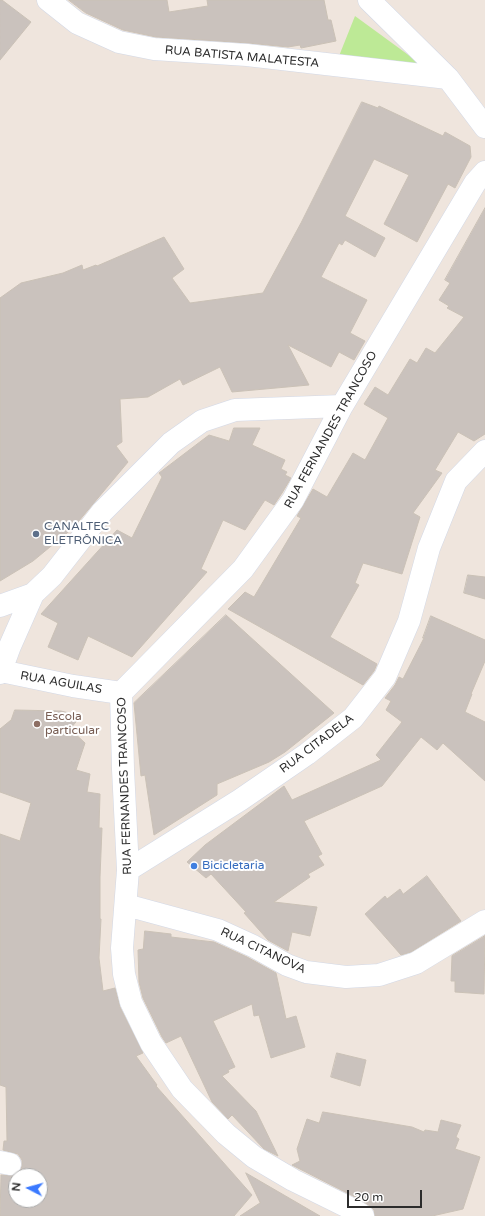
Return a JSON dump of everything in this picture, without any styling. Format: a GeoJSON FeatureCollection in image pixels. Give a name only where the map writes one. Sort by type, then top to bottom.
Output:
{"type":"FeatureCollection","features":[{"type":"Feature","properties":{"kind":"street","name":"RUA BATISTA MALATESTA"},"geometry":{"type":"LineString","coordinates":[[48,0],[77,23],[119,42],[154,49],[247,55],[448,78]]}},
{"type":"Feature","properties":{"kind":"street"},"geometry":{"type":"LineString","coordinates":[[369,0],[448,78],[485,127]]}},
{"type":"Feature","properties":{"kind":"street","name":"RUA FERNANDES TRANCOSO"},"geometry":{"type":"LineString","coordinates":[[363,1216],[354,1210],[293,1180],[254,1157],[226,1134],[182,1089],[151,1043],[131,1002],[124,974],[122,948],[128,870],[121,693],[243,569],[293,500],[342,406],[475,183],[485,172]]}},
{"type":"Feature","properties":{"kind":"street"},"geometry":{"type":"LineString","coordinates":[[1,672],[10,646],[33,594],[52,576],[102,512],[171,443],[202,421],[234,410],[342,406]]}},
{"type":"Feature","properties":{"kind":"street","name":"RUA CITADELA"},"geometry":{"type":"LineString","coordinates":[[128,870],[240,800],[301,758],[353,718],[385,677],[409,621],[429,548],[456,481],[485,451]]}},
{"type":"Feature","properties":{"kind":"street"},"geometry":{"type":"LineString","coordinates":[[0,606],[33,594]]}},
{"type":"Feature","properties":{"kind":"street","name":"RUA AGUILAS"},"geometry":{"type":"LineString","coordinates":[[1,672],[73,686],[121,693]]}},
{"type":"Feature","properties":{"kind":"street","name":"RUA CITANOVA"},"geometry":{"type":"LineString","coordinates":[[126,905],[218,930],[253,946],[287,965],[306,972],[346,977],[379,975],[416,963],[485,921]]}},
{"type":"Feature","properties":{"kind":"green space"},"geometry":{"type":"Polygon","coordinates":[[[355,16],[429,70],[339,56],[355,16]]]}},
{"type":"Feature","properties":{"kind":"building"},"geometry":{"type":"Polygon","coordinates":[[[0,0],[31,22],[0,60],[0,0]]]}},
{"type":"Feature","properties":{"kind":"building"},"geometry":{"type":"Polygon","coordinates":[[[69,0],[167,0],[169,12],[208,6],[207,0],[324,0],[328,20],[331,20],[336,41],[301,48],[300,45],[288,47],[156,37],[123,30],[86,13],[69,0]]]}},
{"type":"Feature","properties":{"kind":"building"},"geometry":{"type":"Polygon","coordinates":[[[362,102],[378,108],[379,106],[443,136],[445,132],[470,146],[471,157],[455,188],[448,184],[417,242],[384,224],[409,175],[374,159],[345,216],[385,238],[375,257],[345,240],[342,245],[339,243],[321,277],[367,300],[350,333],[365,341],[354,360],[339,352],[331,367],[288,345],[309,385],[232,392],[220,367],[183,385],[180,379],[148,397],[120,399],[122,442],[116,446],[128,462],[73,528],[33,561],[0,581],[0,298],[21,283],[63,273],[82,265],[83,270],[96,265],[97,266],[164,237],[184,269],[172,278],[190,303],[263,293],[301,223],[362,102]]]}},
{"type":"Feature","properties":{"kind":"building"},"geometry":{"type":"Polygon","coordinates":[[[485,208],[485,434],[474,441],[458,432],[435,470],[442,473],[413,513],[420,517],[402,574],[363,563],[355,583],[359,585],[330,637],[377,664],[374,671],[363,685],[228,609],[245,592],[254,597],[301,518],[297,516],[313,489],[327,497],[353,453],[365,460],[388,418],[364,404],[375,387],[388,395],[410,359],[417,363],[426,348],[435,353],[464,317],[447,308],[449,306],[439,300],[450,283],[445,280],[485,208]]]}},
{"type":"Feature","properties":{"kind":"building"},"geometry":{"type":"Polygon","coordinates":[[[234,428],[260,428],[252,445],[285,460],[281,469],[287,472],[285,475],[291,478],[274,505],[265,500],[245,530],[223,520],[201,569],[207,572],[132,657],[88,636],[78,660],[48,647],[58,623],[41,614],[117,530],[132,538],[162,477],[159,473],[209,435],[229,441],[234,428]]]}},
{"type":"Feature","properties":{"kind":"building"},"geometry":{"type":"Polygon","coordinates":[[[468,575],[485,577],[485,599],[464,593],[468,575]]]}},
{"type":"Feature","properties":{"kind":"building"},"geometry":{"type":"Polygon","coordinates":[[[226,615],[334,713],[285,752],[269,762],[217,784],[217,795],[154,835],[145,775],[141,776],[134,703],[226,615]]]}},
{"type":"Feature","properties":{"kind":"building"},"geometry":{"type":"Polygon","coordinates":[[[431,616],[485,640],[485,661],[465,712],[485,722],[485,781],[443,743],[437,750],[421,737],[382,786],[304,821],[322,854],[318,856],[324,865],[308,874],[310,877],[274,902],[317,907],[310,936],[292,932],[288,951],[268,940],[244,913],[246,912],[211,874],[206,878],[187,862],[205,845],[284,786],[292,800],[381,760],[376,755],[402,722],[386,710],[391,701],[385,698],[399,677],[403,679],[424,638],[431,616]]]}},
{"type":"Feature","properties":{"kind":"building"},"geometry":{"type":"Polygon","coordinates":[[[15,710],[61,711],[81,716],[70,729],[85,743],[76,770],[90,774],[87,792],[100,794],[99,828],[102,828],[99,958],[103,991],[115,988],[120,1007],[143,1053],[136,1056],[157,1085],[156,1086],[252,1195],[234,1216],[0,1216],[1,1175],[8,1176],[8,1208],[48,1208],[48,1168],[21,1168],[22,1160],[18,1154],[3,1150],[4,1141],[7,1141],[6,1087],[0,1085],[0,834],[20,841],[31,803],[0,792],[0,729],[11,720],[15,710]]]}},
{"type":"Feature","properties":{"kind":"building"},"geometry":{"type":"Polygon","coordinates":[[[427,876],[461,921],[411,952],[401,955],[365,914],[385,896],[387,899],[400,889],[403,894],[427,876]]]}},
{"type":"Feature","properties":{"kind":"building"},"geometry":{"type":"Polygon","coordinates":[[[145,931],[171,934],[171,937],[214,942],[247,957],[276,973],[286,1019],[296,1016],[305,1047],[271,1058],[259,1015],[254,1016],[252,1004],[213,1021],[235,1067],[228,1070],[229,1072],[222,1076],[256,1111],[278,1156],[264,1149],[232,1115],[228,1119],[212,1102],[181,1036],[166,1043],[162,1037],[143,998],[139,982],[138,950],[143,949],[145,931]]]}},
{"type":"Feature","properties":{"kind":"building"},"geometry":{"type":"Polygon","coordinates":[[[485,936],[484,994],[455,992],[455,981],[451,981],[452,956],[485,936]]]}},
{"type":"Feature","properties":{"kind":"building"},"geometry":{"type":"Polygon","coordinates":[[[337,1053],[366,1060],[360,1086],[331,1077],[337,1053]]]}},
{"type":"Feature","properties":{"kind":"building"},"geometry":{"type":"Polygon","coordinates":[[[323,1112],[412,1127],[424,1132],[425,1130],[438,1132],[441,1120],[461,1125],[456,1137],[459,1139],[455,1149],[480,1157],[463,1209],[432,1216],[375,1216],[374,1210],[361,1200],[292,1165],[300,1161],[297,1149],[307,1119],[319,1123],[323,1112]]]}},
{"type":"Feature","properties":{"kind":"building"},"geometry":{"type":"Polygon","coordinates":[[[246,1173],[320,1216],[240,1216],[260,1203],[246,1173]]]}},
{"type":"Feature","properties":{"kind":"place","name":"CANALTEC ELETRÔNICA"},"geometry":{"type":"Point","coordinates":[36,534]}},
{"type":"Feature","properties":{"kind":"place","name":"Escola particular"},"geometry":{"type":"Point","coordinates":[37,724]}},
{"type":"Feature","properties":{"kind":"place","name":"Bicicletaria"},"geometry":{"type":"Point","coordinates":[194,866]}}]}
